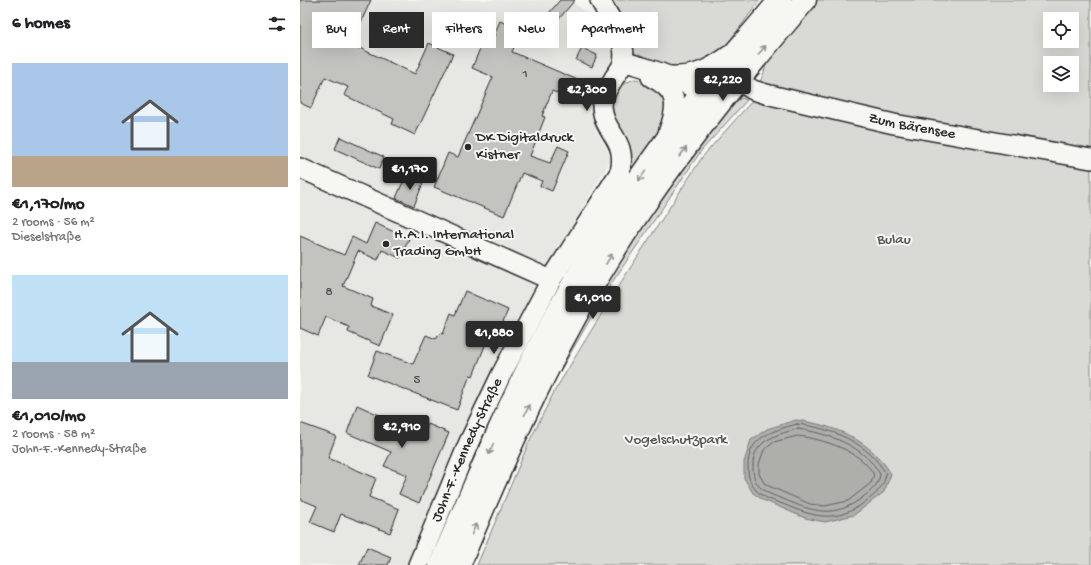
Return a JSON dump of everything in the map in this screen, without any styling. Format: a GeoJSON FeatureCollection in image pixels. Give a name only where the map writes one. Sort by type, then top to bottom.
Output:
{"type":"FeatureCollection","features":[{"type":"Feature","properties":{"kind":"main road"},"geometry":{"type":"LineString","coordinates":[[440,565],[497,434],[553,319],[627,197],[664,144],[702,93],[780,0]]}},
{"type":"Feature","properties":{"kind":"main road"},"geometry":{"type":"LineString","coordinates":[[459,565],[517,433],[571,324],[640,210],[737,80],[805,0]]}},
{"type":"Feature","properties":{"kind":"street"},"geometry":{"type":"LineString","coordinates":[[598,2],[620,39],[624,52],[623,62]]}},
{"type":"Feature","properties":{"kind":"street"},"geometry":{"type":"LineString","coordinates":[[668,76],[687,76],[698,73],[719,63],[742,46]]}},
{"type":"Feature","properties":{"kind":"street"},"geometry":{"type":"LineString","coordinates":[[702,93],[737,80],[742,46]]}},
{"type":"Feature","properties":{"kind":"street"},"geometry":{"type":"LineString","coordinates":[[623,62],[638,65],[668,76],[702,93],[708,102],[707,120]]}},
{"type":"Feature","properties":{"kind":"street"},"geometry":{"type":"LineString","coordinates":[[623,62],[660,81],[667,86],[674,98],[674,115],[664,144]]}},
{"type":"Feature","properties":{"kind":"street","name":"John-F.-Kennedy-Straße"},"geometry":{"type":"LineString","coordinates":[[418,565],[472,436],[500,375],[551,280],[620,172],[622,151],[606,121],[602,107],[605,93],[623,62]]}},
{"type":"Feature","properties":{"kind":"street","name":"Zum Bärensee"},"geometry":{"type":"LineString","coordinates":[[737,80],[753,90],[766,94],[881,121],[1091,159]]}},
{"type":"Feature","properties":{"kind":"street"},"geometry":{"type":"LineString","coordinates":[[300,168],[551,280]]}},
{"type":"Feature","properties":{"kind":"shaded area"},"geometry":{"type":"Polygon","coordinates":[[[300,0],[570,0],[585,12],[567,12],[567,48],[612,48],[616,59],[596,98],[593,113],[595,129],[606,147],[611,160],[536,285],[477,444],[427,565],[305,565],[300,563],[300,0]]]}},
{"type":"Feature","properties":{"kind":"green space"},"geometry":{"type":"Polygon","coordinates":[[[607,0],[760,0],[723,50],[710,62],[671,69],[639,57],[631,48],[658,48],[658,12],[613,12],[607,0]]]}},
{"type":"Feature","properties":{"kind":"green space","name":"Bulau"},"geometry":{"type":"Polygon","coordinates":[[[814,0],[1091,0],[1091,565],[477,565],[529,442],[554,392],[614,293],[703,156],[753,100],[764,72],[770,51],[814,0]]]}},
{"type":"Feature","properties":{"kind":"green space"},"geometry":{"type":"Polygon","coordinates":[[[634,79],[645,80],[665,94],[669,121],[627,185],[612,122],[610,99],[621,85],[634,79]]]}},
{"type":"Feature","properties":{"kind":"green space"},"geometry":{"type":"Polygon","coordinates":[[[742,98],[747,100],[701,151],[609,287],[546,395],[491,515],[552,371],[645,213],[733,103],[742,98]]]}},
{"type":"Feature","properties":{"kind":"water"},"geometry":{"type":"Polygon","coordinates":[[[796,420],[810,422],[837,430],[862,443],[873,452],[883,462],[891,474],[884,492],[854,515],[825,522],[805,518],[763,500],[753,493],[744,478],[744,462],[751,440],[767,429],[796,420]]]}},
{"type":"Feature","properties":{"kind":"building"},"geometry":{"type":"Polygon","coordinates":[[[300,0],[371,0],[361,22],[361,12],[312,12],[312,48],[360,48],[415,74],[429,43],[432,44],[432,48],[440,48],[453,54],[415,135],[392,124],[394,119],[344,95],[348,87],[325,77],[311,108],[300,103],[300,0]]]}},
{"type":"Feature","properties":{"kind":"building"},"geometry":{"type":"Polygon","coordinates":[[[560,0],[575,0],[559,19],[559,12],[550,12],[560,0]]]}},
{"type":"Feature","properties":{"kind":"building"},"geometry":{"type":"Polygon","coordinates":[[[500,21],[504,23],[504,48],[514,48],[512,52],[578,80],[570,98],[552,91],[542,116],[545,117],[530,156],[550,163],[558,146],[569,151],[552,191],[540,186],[542,181],[522,173],[504,216],[434,187],[448,153],[458,157],[493,77],[472,68],[480,48],[496,48],[496,31],[500,21]]]}},
{"type":"Feature","properties":{"kind":"building"},"geometry":{"type":"Polygon","coordinates":[[[582,48],[597,55],[592,67],[576,60],[582,48]]]}},
{"type":"Feature","properties":{"kind":"building"},"geometry":{"type":"Polygon","coordinates":[[[340,137],[384,157],[379,169],[335,149],[340,137]]]}},
{"type":"Feature","properties":{"kind":"building"},"geometry":{"type":"Polygon","coordinates":[[[406,175],[423,183],[414,206],[396,198],[406,175]]]}},
{"type":"Feature","properties":{"kind":"building"},"geometry":{"type":"Polygon","coordinates":[[[375,223],[409,239],[400,258],[382,250],[378,260],[358,251],[343,286],[373,299],[371,306],[393,315],[380,346],[348,332],[349,327],[326,317],[318,336],[300,328],[300,236],[344,255],[352,237],[366,244],[375,223]]]}},
{"type":"Feature","properties":{"kind":"building"},"geometry":{"type":"Polygon","coordinates":[[[465,291],[508,310],[498,333],[493,331],[486,343],[473,376],[470,375],[457,410],[368,375],[377,351],[413,364],[426,335],[436,339],[440,333],[443,334],[451,313],[455,315],[465,291]]]}},
{"type":"Feature","properties":{"kind":"building"},"geometry":{"type":"Polygon","coordinates":[[[357,405],[386,418],[384,423],[422,439],[428,424],[449,433],[419,503],[399,494],[407,475],[384,466],[391,452],[347,433],[357,405]]]}},
{"type":"Feature","properties":{"kind":"building"},"geometry":{"type":"Polygon","coordinates":[[[300,423],[336,436],[328,458],[376,478],[369,497],[399,509],[390,533],[341,514],[334,532],[310,522],[317,506],[300,499],[300,423]]]}},
{"type":"Feature","properties":{"kind":"building"},"geometry":{"type":"Polygon","coordinates":[[[367,547],[391,557],[388,565],[359,565],[367,547]]]}},
{"type":"Feature","properties":{"kind":"place","name":"DK Digitaldruck Kistner"},"geometry":{"type":"Point","coordinates":[468,147]}},
{"type":"Feature","properties":{"kind":"place","name":"H.A.I. International Trading GmbH"},"geometry":{"type":"Point","coordinates":[386,244]}},
{"type":"Feature","properties":{"kind":"park label","name":"Vogelschutzpark"},"geometry":{"type":"Point","coordinates":[676,440]}}]}
